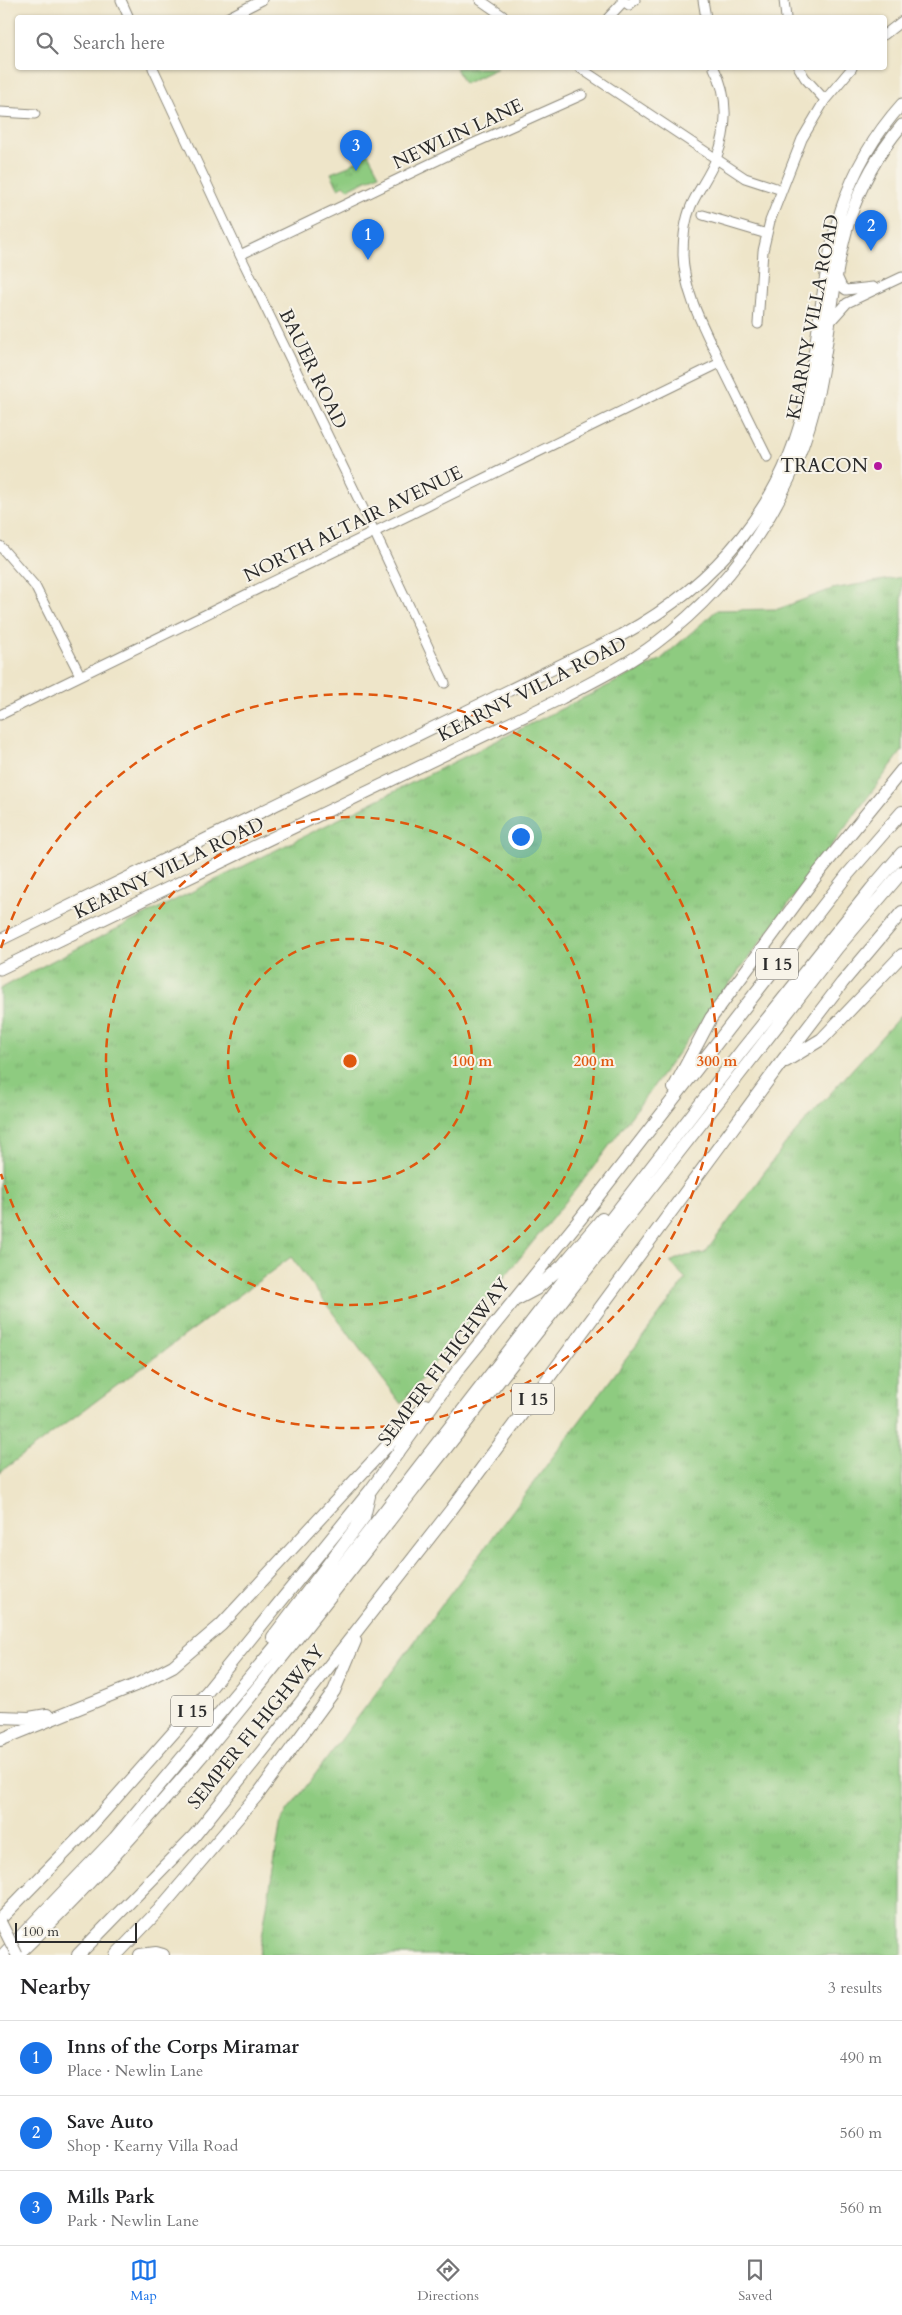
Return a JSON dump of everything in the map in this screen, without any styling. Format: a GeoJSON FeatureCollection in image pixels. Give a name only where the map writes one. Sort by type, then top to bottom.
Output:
{"type":"FeatureCollection","features":[{"type":"Feature","properties":{"kind":"highway"},"geometry":{"type":"LineString","coordinates":[[658,1119],[711,1018],[819,872],[902,770]]}},
{"type":"Feature","properties":{"kind":"highway","name":"SEMPER FI HIGHWAY"},"geometry":{"type":"LineString","coordinates":[[0,1920],[90,1828],[181,1724],[370,1491],[461,1366],[581,1218],[848,874],[902,812]]}},
{"type":"Feature","properties":{"kind":"highway"},"geometry":{"type":"LineString","coordinates":[[3,1955],[115,1838],[241,1690],[332,1579],[743,1049],[902,853]]}},
{"type":"Feature","properties":{"kind":"highway"},"geometry":{"type":"LineString","coordinates":[[17,1955],[77,1896],[129,1839],[246,1702],[837,948],[902,872]]}},
{"type":"Feature","properties":{"kind":"highway","name":"SEMPER FI HIGHWAY"},"geometry":{"type":"LineString","coordinates":[[78,1955],[194,1836],[362,1625],[451,1510],[780,1064],[842,983],[902,912]]}},
{"type":"Feature","properties":{"kind":"highway"},"geometry":{"type":"LineString","coordinates":[[780,1064],[822,1039],[902,955]]}},
{"type":"Feature","properties":{"kind":"highway"},"geometry":{"type":"LineString","coordinates":[[512,1302],[536,1289],[563,1265],[599,1222],[632,1192]]}},
{"type":"Feature","properties":{"kind":"highway"},"geometry":{"type":"LineString","coordinates":[[0,1740],[138,1684],[173,1666],[221,1625],[461,1366]]}},
{"type":"Feature","properties":{"kind":"highway"},"geometry":{"type":"LineString","coordinates":[[241,1690],[250,1668],[364,1516],[370,1491]]}},
{"type":"Feature","properties":{"kind":"highway"},"geometry":{"type":"LineString","coordinates":[[116,1955],[159,1910],[259,1793],[334,1691],[362,1625]]}},
{"type":"Feature","properties":{"kind":"highway"},"geometry":{"type":"LineString","coordinates":[[0,1717],[29,1718],[67,1712]]}},
{"type":"Feature","properties":{"kind":"highway"},"geometry":{"type":"LineString","coordinates":[[140,1955],[156,1953],[163,1955]]}},
{"type":"Feature","properties":{"kind":"main road","name":"KEARNY VILLA ROAD"},"geometry":{"type":"LineString","coordinates":[[0,940],[622,635],[665,610],[701,582],[727,555],[754,521],[785,465],[807,397],[828,257],[837,217],[862,160],[902,104]]}},
{"type":"Feature","properties":{"kind":"main road","name":"KEARNY VILLA ROAD"},"geometry":{"type":"LineString","coordinates":[[0,970],[562,698],[612,672],[662,638],[697,608],[750,547],[777,504],[796,464],[814,414],[837,268],[845,230],[858,196],[875,162],[902,125]]}},
{"type":"Feature","properties":{"kind":"main road"},"geometry":{"type":"LineString","coordinates":[[0,1920],[17,1955]]}},
{"type":"Feature","properties":{"kind":"street"},"geometry":{"type":"LineString","coordinates":[[121,0],[128,15]]}},
{"type":"Feature","properties":{"kind":"street"},"geometry":{"type":"LineString","coordinates":[[233,15],[262,0]]}},
{"type":"Feature","properties":{"kind":"street"},"geometry":{"type":"LineString","coordinates":[[480,0],[502,15]]}},
{"type":"Feature","properties":{"kind":"street"},"geometry":{"type":"LineString","coordinates":[[611,15],[623,1],[631,4],[635,0]]}},
{"type":"Feature","properties":{"kind":"street"},"geometry":{"type":"LineString","coordinates":[[703,0],[706,15]]}},
{"type":"Feature","properties":{"kind":"street"},"geometry":{"type":"LineString","coordinates":[[784,0],[786,15]]}},
{"type":"Feature","properties":{"kind":"street"},"geometry":{"type":"LineString","coordinates":[[887,32],[902,21]]}},
{"type":"Feature","properties":{"kind":"street","name":"BAUER ROAD"},"geometry":{"type":"LineString","coordinates":[[154,70],[240,255],[374,531],[445,683]]}},
{"type":"Feature","properties":{"kind":"street"},"geometry":{"type":"LineString","coordinates":[[590,70],[716,160],[745,178],[782,190]]}},
{"type":"Feature","properties":{"kind":"street"},"geometry":{"type":"LineString","coordinates":[[715,70],[721,81],[726,110],[724,133],[716,160],[690,207],[683,255],[691,297],[720,363],[767,457]]}},
{"type":"Feature","properties":{"kind":"street"},"geometry":{"type":"LineString","coordinates":[[799,70],[825,100]]}},
{"type":"Feature","properties":{"kind":"street"},"geometry":{"type":"LineString","coordinates":[[758,324],[766,234],[802,140],[825,100],[850,70]]}},
{"type":"Feature","properties":{"kind":"street","name":"NEWLIN LANE"},"geometry":{"type":"LineString","coordinates":[[240,255],[463,148],[582,95]]}},
{"type":"Feature","properties":{"kind":"street"},"geometry":{"type":"LineString","coordinates":[[0,112],[35,114]]}},
{"type":"Feature","properties":{"kind":"street"},"geometry":{"type":"LineString","coordinates":[[703,215],[766,234]]}},
{"type":"Feature","properties":{"kind":"street"},"geometry":{"type":"LineString","coordinates":[[837,268],[838,280],[846,290],[883,286]]}},
{"type":"Feature","properties":{"kind":"street"},"geometry":{"type":"LineString","coordinates":[[829,323],[847,303],[902,277]]}},
{"type":"Feature","properties":{"kind":"street","name":"NORTH ALTAIR AVENUE"},"geometry":{"type":"LineString","coordinates":[[0,715],[720,363]]}},
{"type":"Feature","properties":{"kind":"street"},"geometry":{"type":"LineString","coordinates":[[0,546],[35,586],[80,675]]}},
{"type":"Feature","properties":{"kind":"green space"},"geometry":{"type":"Polygon","coordinates":[[[457,70],[494,70],[464,84],[457,70]]]}},
{"type":"Feature","properties":{"kind":"green space"},"geometry":{"type":"Polygon","coordinates":[[[368,153],[379,174],[348,189],[344,185],[338,188],[331,173],[349,166],[368,153]]]}},
{"type":"Feature","properties":{"kind":"green space"},"geometry":{"type":"Polygon","coordinates":[[[902,577],[902,751],[589,1173],[401,1404],[291,1257],[0,1472],[0,989],[54,960],[660,660],[717,610],[778,609],[832,589],[902,577]]]}},
{"type":"Feature","properties":{"kind":"green space"},"geometry":{"type":"Polygon","coordinates":[[[902,1014],[902,1955],[259,1955],[281,1820],[686,1279],[670,1262],[681,1257],[705,1253],[785,1144],[902,1014]]]}},
{"type":"Feature","properties":{"kind":"place","name":"Mills Park"},"geometry":{"type":"Point","coordinates":[356,171]}},
{"type":"Feature","properties":{"kind":"place","name":"Save Auto"},"geometry":{"type":"Point","coordinates":[871,251]}},
{"type":"Feature","properties":{"kind":"place","name":"Inns of the Corps Miramar"},"geometry":{"type":"Point","coordinates":[368,260]}},
{"type":"Feature","properties":{"kind":"place","name":"TRACON"},"geometry":{"type":"Point","coordinates":[878,466]}}]}
